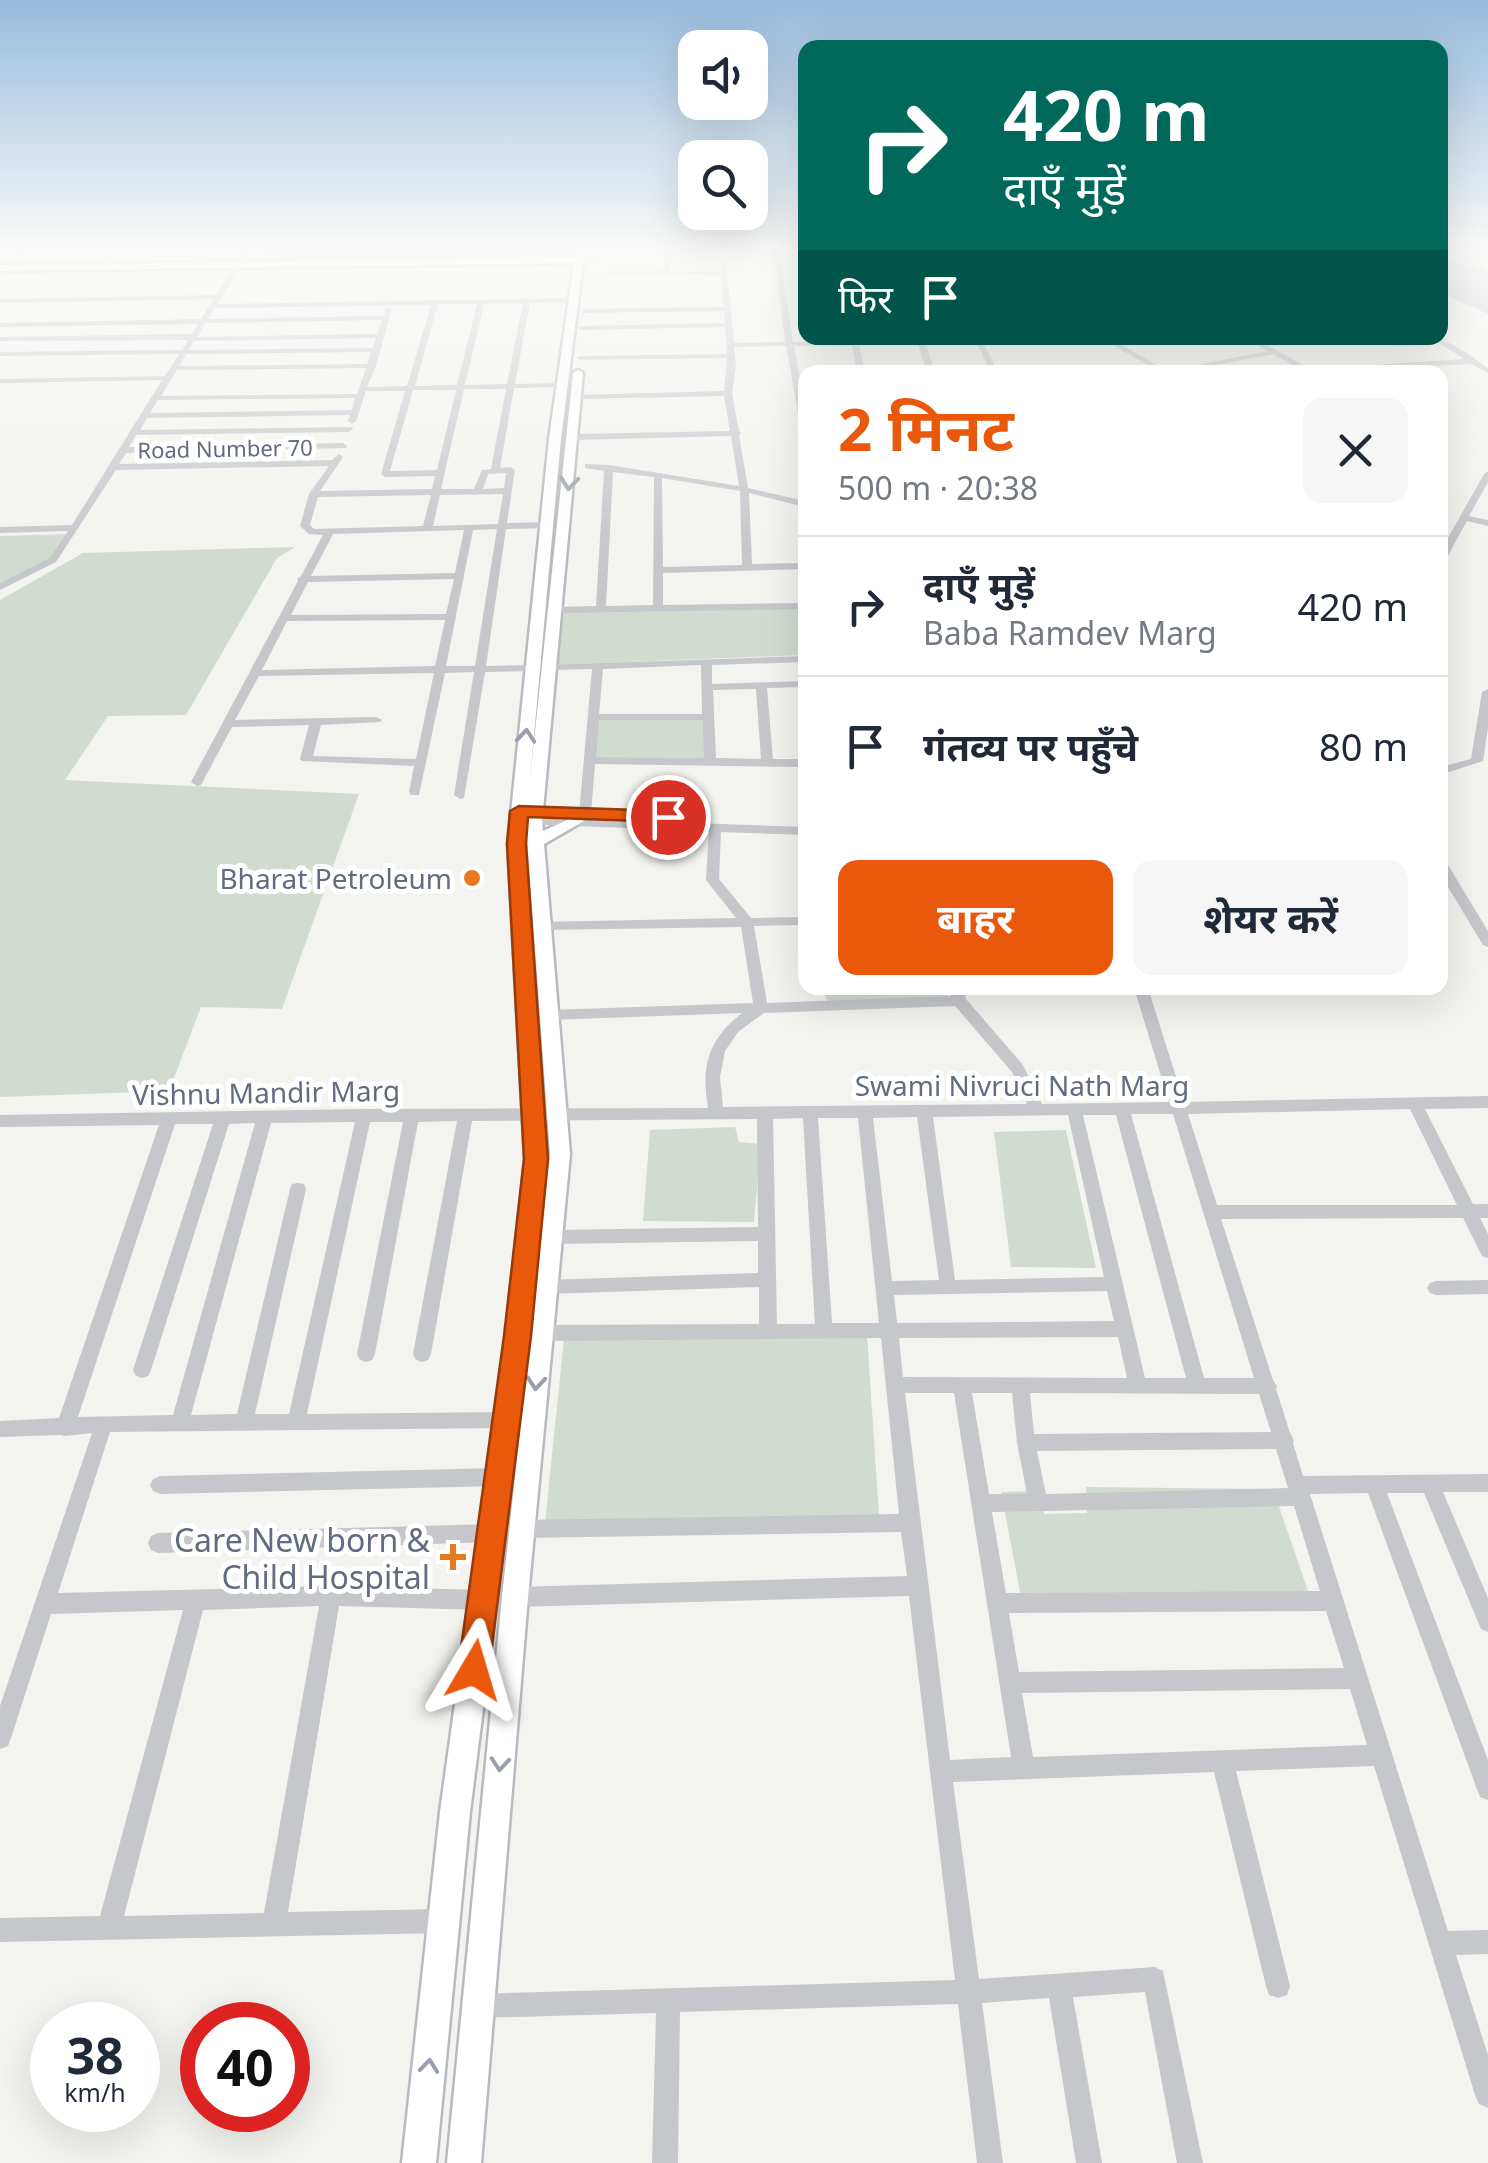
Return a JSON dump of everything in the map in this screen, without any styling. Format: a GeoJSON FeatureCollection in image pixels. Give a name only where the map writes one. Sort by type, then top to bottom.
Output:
{"type":"FeatureCollection","features":[{"type":"Feature","properties":{"kind":"street"},"geometry":{"type":"LineString","coordinates":[[0,587],[53,560],[186,348]]}},
{"type":"Feature","properties":{"kind":"street"},"geometry":{"type":"LineString","coordinates":[[422,348],[386,475],[441,473]]}},
{"type":"Feature","properties":{"kind":"street"},"geometry":{"type":"LineString","coordinates":[[427,529],[471,348]]}},
{"type":"Feature","properties":{"kind":"street"},"geometry":{"type":"LineString","coordinates":[[495,469],[519,348]]}},
{"type":"Feature","properties":{"kind":"street"},"geometry":{"type":"LineString","coordinates":[[464,2163],[560,1154],[545,1112],[526,816],[548,524],[572,348]]}},
{"type":"Feature","properties":{"kind":"street"},"geometry":{"type":"LineString","coordinates":[[540,668],[556,610],[581,348]]}},
{"type":"Feature","properties":{"kind":"street"},"geometry":{"type":"LineString","coordinates":[[623,348],[623,358]]}},
{"type":"Feature","properties":{"kind":"street"},"geometry":{"type":"LineString","coordinates":[[731,348],[728,393],[744,489],[747,568]]}},
{"type":"Feature","properties":{"kind":"street"},"geometry":{"type":"LineString","coordinates":[[580,358],[757,348]]}},
{"type":"Feature","properties":{"kind":"street"},"geometry":{"type":"LineString","coordinates":[[792,348],[798,387]]}},
{"type":"Feature","properties":{"kind":"street"},"geometry":{"type":"LineString","coordinates":[[1123,348],[1155,365]]}},
{"type":"Feature","properties":{"kind":"street"},"geometry":{"type":"LineString","coordinates":[[1267,348],[1297,365]]}},
{"type":"Feature","properties":{"kind":"street"},"geometry":{"type":"LineString","coordinates":[[1451,348],[1488,371]]}},
{"type":"Feature","properties":{"kind":"street"},"geometry":{"type":"LineString","coordinates":[[0,354],[377,350],[337,463],[314,494],[306,529],[548,524]]}},
{"type":"Feature","properties":{"kind":"street"},"geometry":{"type":"LineString","coordinates":[[1214,365],[1274,352]]}},
{"type":"Feature","properties":{"kind":"street"},"geometry":{"type":"LineString","coordinates":[[1414,365],[1474,361]]}},
{"type":"Feature","properties":{"kind":"street"},"geometry":{"type":"LineString","coordinates":[[174,368],[372,366]]}},
{"type":"Feature","properties":{"kind":"street"},"geometry":{"type":"LineString","coordinates":[[0,382],[167,378]]}},
{"type":"Feature","properties":{"kind":"street"},"geometry":{"type":"LineString","coordinates":[[156,398],[564,385]]}},
{"type":"Feature","properties":{"kind":"street"},"geometry":{"type":"LineString","coordinates":[[576,397],[728,393]]}},
{"type":"Feature","properties":{"kind":"street"},"geometry":{"type":"LineString","coordinates":[[144,416],[355,412]]}},
{"type":"Feature","properties":{"kind":"street"},"geometry":{"type":"LineString","coordinates":[[133,433],[349,429]]}},
{"type":"Feature","properties":{"kind":"street"},"geometry":{"type":"LineString","coordinates":[[574,437],[737,433]]}},
{"type":"Feature","properties":{"kind":"street"},"geometry":{"type":"LineString","coordinates":[[123,450],[342,446]]}},
{"type":"Feature","properties":{"kind":"street","name":"Road Number 70"},"geometry":{"type":"LineString","coordinates":[[112,467],[337,463]]}},
{"type":"Feature","properties":{"kind":"street"},"geometry":{"type":"LineString","coordinates":[[588,466],[744,489],[798,502]]}},
{"type":"Feature","properties":{"kind":"street"},"geometry":{"type":"LineString","coordinates":[[601,609],[609,468]]}},
{"type":"Feature","properties":{"kind":"street"},"geometry":{"type":"LineString","coordinates":[[460,795],[511,470],[484,472],[477,492]]}},
{"type":"Feature","properties":{"kind":"street"},"geometry":{"type":"LineString","coordinates":[[1448,541],[1488,474]]}},
{"type":"Feature","properties":{"kind":"street"},"geometry":{"type":"LineString","coordinates":[[658,476],[658,608]]}},
{"type":"Feature","properties":{"kind":"street"},"geometry":{"type":"LineString","coordinates":[[314,494],[509,491]]}},
{"type":"Feature","properties":{"kind":"street"},"geometry":{"type":"LineString","coordinates":[[1465,518],[1488,523]]}},
{"type":"Feature","properties":{"kind":"street"},"geometry":{"type":"LineString","coordinates":[[1,528],[76,526]]}},
{"type":"Feature","properties":{"kind":"street"},"geometry":{"type":"LineString","coordinates":[[415,792],[456,576],[469,528]]}},
{"type":"Feature","properties":{"kind":"street"},"geometry":{"type":"LineString","coordinates":[[197,782],[330,531]]}},
{"type":"Feature","properties":{"kind":"street"},"geometry":{"type":"LineString","coordinates":[[658,570],[798,566]]}},
{"type":"Feature","properties":{"kind":"street"},"geometry":{"type":"LineString","coordinates":[[302,578],[456,576]]}},
{"type":"Feature","properties":{"kind":"street"},"geometry":{"type":"LineString","coordinates":[[556,610],[798,606]]}},
{"type":"Feature","properties":{"kind":"street"},"geometry":{"type":"LineString","coordinates":[[282,618],[449,617]]}},
{"type":"Feature","properties":{"kind":"street"},"geometry":{"type":"LineString","coordinates":[[254,673],[798,658]]}},
{"type":"Feature","properties":{"kind":"street"},"geometry":{"type":"LineString","coordinates":[[706,662],[710,762]]}},
{"type":"Feature","properties":{"kind":"street"},"geometry":{"type":"LineString","coordinates":[[581,818],[598,666]]}},
{"type":"Feature","properties":{"kind":"street"},"geometry":{"type":"LineString","coordinates":[[707,688],[798,684]]}},
{"type":"Feature","properties":{"kind":"street"},"geometry":{"type":"LineString","coordinates":[[761,685],[768,762]]}},
{"type":"Feature","properties":{"kind":"street"},"geometry":{"type":"LineString","coordinates":[[1448,769],[1477,761],[1488,692]]}},
{"type":"Feature","properties":{"kind":"street"},"geometry":{"type":"LineString","coordinates":[[593,717],[708,716]]}},
{"type":"Feature","properties":{"kind":"street"},"geometry":{"type":"LineString","coordinates":[[228,724],[376,720]]}},
{"type":"Feature","properties":{"kind":"street"},"geometry":{"type":"LineString","coordinates":[[316,722],[306,759],[421,762]]}},
{"type":"Feature","properties":{"kind":"street"},"geometry":{"type":"LineString","coordinates":[[590,760],[798,763]]}},
{"type":"Feature","properties":{"kind":"street"},"geometry":{"type":"LineString","coordinates":[[526,816],[798,823]]}},
{"type":"Feature","properties":{"kind":"street"},"geometry":{"type":"LineString","coordinates":[[420,2163],[444,1921],[536,1159],[545,1112],[549,1015],[536,842],[526,816]]}},
{"type":"Feature","properties":{"kind":"street"},"geometry":{"type":"LineString","coordinates":[[536,842],[581,818],[798,831]]}},
{"type":"Feature","properties":{"kind":"street"},"geometry":{"type":"LineString","coordinates":[[714,828],[712,880],[747,922],[761,1008]]}},
{"type":"Feature","properties":{"kind":"street"},"geometry":{"type":"LineString","coordinates":[[1448,876],[1488,942]]}},
{"type":"Feature","properties":{"kind":"street"},"geometry":{"type":"LineString","coordinates":[[542,926],[798,920]]}},
{"type":"Feature","properties":{"kind":"street"},"geometry":{"type":"LineString","coordinates":[[549,1015],[761,1008],[944,995]]}},
{"type":"Feature","properties":{"kind":"street"},"geometry":{"type":"LineString","coordinates":[[959,995],[1018,1069],[1037,1110]]}},
{"type":"Feature","properties":{"kind":"street"},"geometry":{"type":"LineString","coordinates":[[1144,995],[1441,1943],[1479,2033],[1488,2095]]}},
{"type":"Feature","properties":{"kind":"street"},"geometry":{"type":"LineString","coordinates":[[716,1112],[710,1077],[714,1055],[737,1022],[761,1008]]}},
{"type":"Feature","properties":{"kind":"street","name":"Swami Nivruci Nath Marg"},"geometry":{"type":"LineString","coordinates":[[545,1112],[1182,1110],[1488,1102]]}},
{"type":"Feature","properties":{"kind":"street"},"geometry":{"type":"LineString","coordinates":[[1414,1104],[1488,1251]]}},
{"type":"Feature","properties":{"kind":"street"},"geometry":{"type":"LineString","coordinates":[[924,1110],[948,1287]]}},
{"type":"Feature","properties":{"kind":"street"},"geometry":{"type":"LineString","coordinates":[[1074,1110],[1138,1386]]}},
{"type":"Feature","properties":{"kind":"street"},"geometry":{"type":"LineString","coordinates":[[1122,1110],[1196,1386]]}},
{"type":"Feature","properties":{"kind":"street"},"geometry":{"type":"LineString","coordinates":[[765,1111],[768,1330]]}},
{"type":"Feature","properties":{"kind":"street"},"geometry":{"type":"LineString","coordinates":[[810,1111],[824,1331]]}},
{"type":"Feature","properties":{"kind":"street"},"geometry":{"type":"LineString","coordinates":[[864,1111],[910,1523],[990,2163]]}},
{"type":"Feature","properties":{"kind":"street","name":"Vishnu Mandir Marg"},"geometry":{"type":"LineString","coordinates":[[4,1120],[545,1112]]}},
{"type":"Feature","properties":{"kind":"street"},"geometry":{"type":"LineString","coordinates":[[422,1354],[466,1114]]}},
{"type":"Feature","properties":{"kind":"street"},"geometry":{"type":"LineString","coordinates":[[366,1354],[412,1115]]}},
{"type":"Feature","properties":{"kind":"street"},"geometry":{"type":"LineString","coordinates":[[296,1422],[364,1116]]}},
{"type":"Feature","properties":{"kind":"street"},"geometry":{"type":"LineString","coordinates":[[179,1425],[265,1117]]}},
{"type":"Feature","properties":{"kind":"street"},"geometry":{"type":"LineString","coordinates":[[64,1428],[168,1118]]}},
{"type":"Feature","properties":{"kind":"street"},"geometry":{"type":"LineString","coordinates":[[142,1370],[224,1118]]}},
{"type":"Feature","properties":{"kind":"street"},"geometry":{"type":"LineString","coordinates":[[0,1140],[4,1120]]}},
{"type":"Feature","properties":{"kind":"street"},"geometry":{"type":"LineString","coordinates":[[244,1423],[298,1189]]}},
{"type":"Feature","properties":{"kind":"street"},"geometry":{"type":"LineString","coordinates":[[1214,1212],[1488,1211]]}},
{"type":"Feature","properties":{"kind":"street"},"geometry":{"type":"LineString","coordinates":[[551,1237],[766,1232]]}},
{"type":"Feature","properties":{"kind":"street"},"geometry":{"type":"LineString","coordinates":[[546,1286],[767,1280]]}},
{"type":"Feature","properties":{"kind":"street"},"geometry":{"type":"LineString","coordinates":[[884,1288],[1114,1284]]}},
{"type":"Feature","properties":{"kind":"street"},"geometry":{"type":"LineString","coordinates":[[1436,1288],[1488,1287]]}},
{"type":"Feature","properties":{"kind":"street"},"geometry":{"type":"LineString","coordinates":[[541,1333],[1124,1329]]}},
{"type":"Feature","properties":{"kind":"street"},"geometry":{"type":"LineString","coordinates":[[894,1385],[1268,1386]]}},
{"type":"Feature","properties":{"kind":"street"},"geometry":{"type":"LineString","coordinates":[[962,1387],[1024,1768]]}},
{"type":"Feature","properties":{"kind":"street"},"geometry":{"type":"LineString","coordinates":[[1020,1387],[1038,1502]]}},
{"type":"Feature","properties":{"kind":"street"},"geometry":{"type":"LineString","coordinates":[[0,1430],[104,1424],[506,1420]]}},
{"type":"Feature","properties":{"kind":"street"},"geometry":{"type":"LineString","coordinates":[[0,1738],[104,1424]]}},
{"type":"Feature","properties":{"kind":"street"},"geometry":{"type":"LineString","coordinates":[[1026,1444],[1285,1440]]}},
{"type":"Feature","properties":{"kind":"street"},"geometry":{"type":"LineString","coordinates":[[160,1485],[499,1477]]}},
{"type":"Feature","properties":{"kind":"street"},"geometry":{"type":"LineString","coordinates":[[981,1504],[1301,1491],[1374,1484],[1488,1483]]}},
{"type":"Feature","properties":{"kind":"street"},"geometry":{"type":"LineString","coordinates":[[1374,1484],[1488,1789]]}},
{"type":"Feature","properties":{"kind":"street"},"geometry":{"type":"LineString","coordinates":[[1430,1484],[1488,1622]]}},
{"type":"Feature","properties":{"kind":"street"},"geometry":{"type":"LineString","coordinates":[[522,1529],[910,1523]]}},
{"type":"Feature","properties":{"kind":"street"},"geometry":{"type":"LineString","coordinates":[[158,1543],[492,1533]]}},
{"type":"Feature","properties":{"kind":"street"},"geometry":{"type":"LineString","coordinates":[[515,1598],[918,1586]]}},
{"type":"Feature","properties":{"kind":"street"},"geometry":{"type":"LineString","coordinates":[[44,1604],[331,1596],[483,1600]]}},
{"type":"Feature","properties":{"kind":"street"},"geometry":{"type":"LineString","coordinates":[[274,1924],[331,1596]]}},
{"type":"Feature","properties":{"kind":"street"},"geometry":{"type":"LineString","coordinates":[[110,1927],[196,1598]]}},
{"type":"Feature","properties":{"kind":"street"},"geometry":{"type":"LineString","coordinates":[[997,1603],[1334,1601]]}},
{"type":"Feature","properties":{"kind":"street"},"geometry":{"type":"LineString","coordinates":[[1010,1682],[1358,1678]]}},
{"type":"Feature","properties":{"kind":"street"},"geometry":{"type":"LineString","coordinates":[[941,1771],[1382,1755]]}},
{"type":"Feature","properties":{"kind":"street"},"geometry":{"type":"LineString","coordinates":[[1222,1761],[1278,1986]]}},
{"type":"Feature","properties":{"kind":"street"},"geometry":{"type":"LineString","coordinates":[[0,1930],[444,1921]]}},
{"type":"Feature","properties":{"kind":"street"},"geometry":{"type":"LineString","coordinates":[[1441,1943],[1488,1942]]}},
{"type":"Feature","properties":{"kind":"street"},"geometry":{"type":"LineString","coordinates":[[478,2006],[969,1992],[1155,1979],[1190,2163]]}},
{"type":"Feature","properties":{"kind":"street"},"geometry":{"type":"LineString","coordinates":[[1059,1986],[1089,2163]]}},
{"type":"Feature","properties":{"kind":"street"},"geometry":{"type":"LineString","coordinates":[[665,2163],[668,2000]]}},
{"type":"Feature","properties":{"kind":"shaded area"},"geometry":{"type":"Polygon","coordinates":[[[68,534],[48,561],[0,583],[0,536],[68,534]]]}},
{"type":"Feature","properties":{"kind":"shaded area"},"geometry":{"type":"Polygon","coordinates":[[[295,547],[277,558],[186,715],[108,716],[65,780],[359,794],[282,1009],[201,1007],[169,1091],[0,1097],[0,600],[83,553],[295,547]]]}},
{"type":"Feature","properties":{"kind":"shaded area"},"geometry":{"type":"Polygon","coordinates":[[[798,608],[798,655],[552,665],[559,612],[798,608]]]}},
{"type":"Feature","properties":{"kind":"shaded area"},"geometry":{"type":"Polygon","coordinates":[[[593,717],[708,717],[704,758],[595,757],[593,717]]]}},
{"type":"Feature","properties":{"kind":"shaded area"},"geometry":{"type":"Polygon","coordinates":[[[825,995],[948,997],[827,1003],[825,995]]]}},
{"type":"Feature","properties":{"kind":"shaded area"},"geometry":{"type":"Polygon","coordinates":[[[735,1127],[739,1142],[761,1144],[754,1222],[643,1221],[650,1130],[735,1127]]]}},
{"type":"Feature","properties":{"kind":"shaded area"},"geometry":{"type":"Polygon","coordinates":[[[1066,1130],[1096,1268],[1011,1267],[994,1132],[1066,1130]]]}},
{"type":"Feature","properties":{"kind":"shaded area"},"geometry":{"type":"Polygon","coordinates":[[[867,1335],[880,1530],[544,1533],[564,1338],[867,1335]]]}},
{"type":"Feature","properties":{"kind":"shaded area"},"geometry":{"type":"Polygon","coordinates":[[[1086,1487],[1273,1489],[1308,1591],[1021,1597],[1001,1492],[1037,1491],[1044,1514],[1087,1513],[1086,1487]]]}},
{"type":"Feature","properties":{"kind":"place","name":"Bharat Petroleum"},"geometry":{"type":"Point","coordinates":[472,878]}},
{"type":"Feature","properties":{"kind":"place","name":"Care New born & Child Hospital"},"geometry":{"type":"Point","coordinates":[453,1557]}},
{"type":"Feature","properties":{"kind":"route"},"geometry":{"type":"LineString","coordinates":[[474,1670],[518,1336],[536,1159],[516,844],[519,811],[668,817]]}}]}
